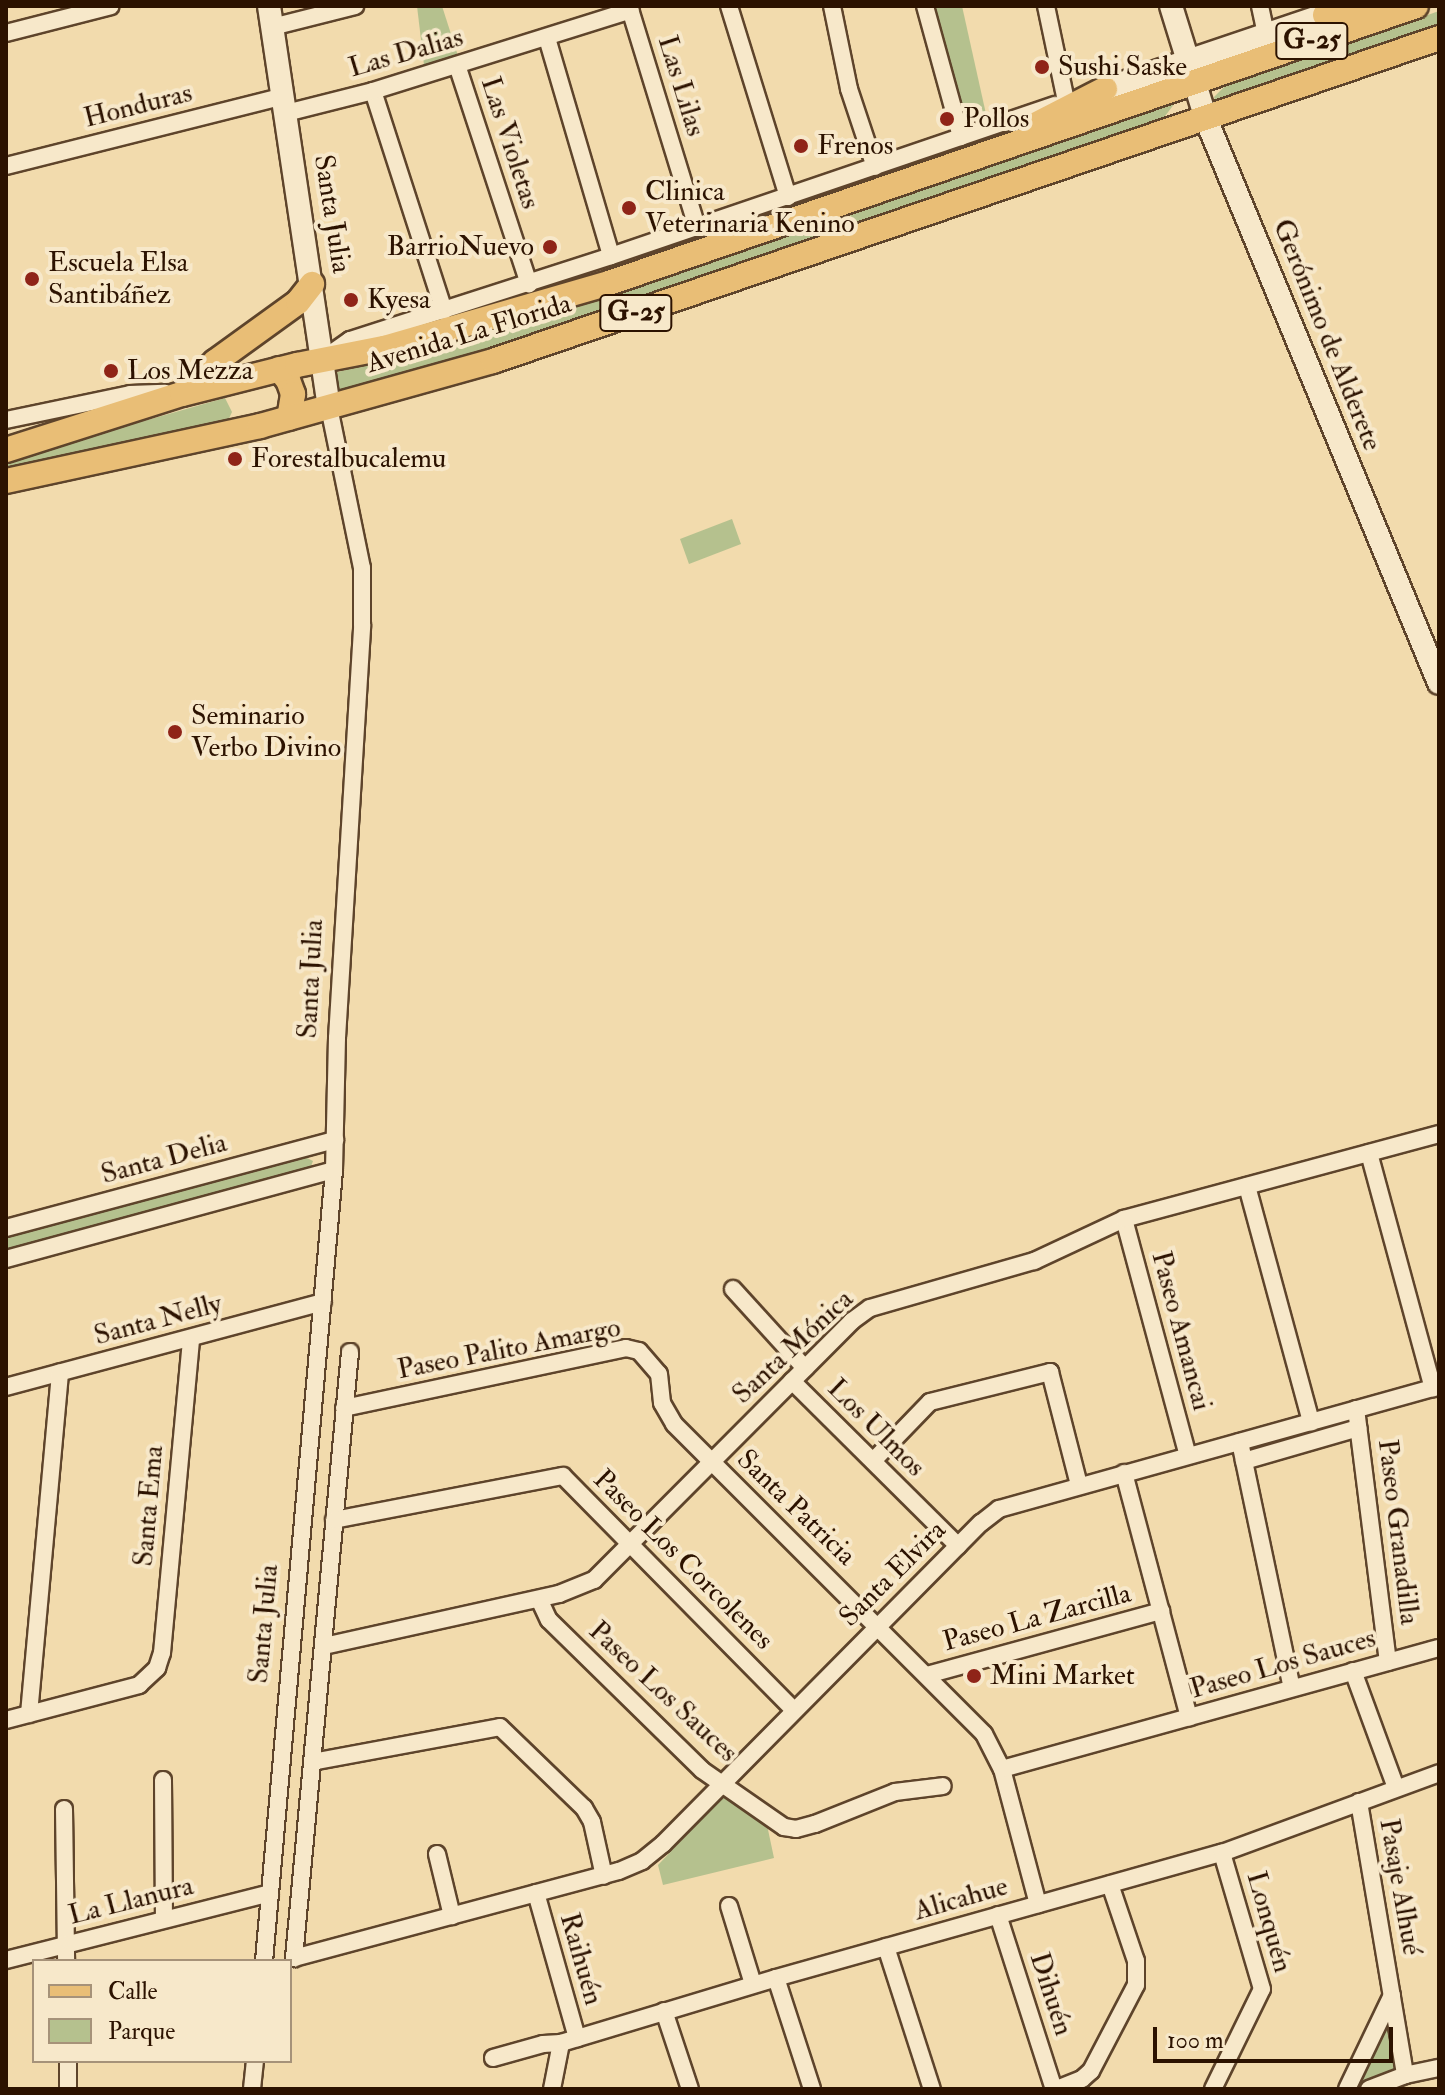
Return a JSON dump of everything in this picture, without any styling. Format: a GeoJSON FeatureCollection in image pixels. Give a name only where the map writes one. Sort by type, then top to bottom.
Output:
{"type":"FeatureCollection","features":[{"type":"Feature","properties":{"kind":"main road"},"geometry":{"type":"LineString","coordinates":[[1324,10],[1383,6]]}},
{"type":"Feature","properties":{"kind":"main road","name":"Avenida La Florida"},"geometry":{"type":"LineString","coordinates":[[6,450],[182,394],[279,369],[384,348],[518,311],[976,158],[1189,71],[1416,6]]}},
{"type":"Feature","properties":{"kind":"main road","name":"Avenida La Florida"},"geometry":{"type":"LineString","coordinates":[[6,481],[289,418],[493,361],[1439,38]]}},
{"type":"Feature","properties":{"kind":"main road"},"geometry":{"type":"LineString","coordinates":[[1349,68],[1439,57]]}},
{"type":"Feature","properties":{"kind":"main road"},"geometry":{"type":"LineString","coordinates":[[976,158],[1105,89]]}},
{"type":"Feature","properties":{"kind":"main road"},"geometry":{"type":"LineString","coordinates":[[766,229],[759,241],[760,249],[766,259],[779,264]]}},
{"type":"Feature","properties":{"kind":"main road"},"geometry":{"type":"LineString","coordinates":[[182,394],[215,362],[298,302],[312,284]]}},
{"type":"Feature","properties":{"kind":"main road"},"geometry":{"type":"LineString","coordinates":[[279,369],[288,380],[293,394],[289,418]]}},
{"type":"Feature","properties":{"kind":"street"},"geometry":{"type":"LineString","coordinates":[[6,33],[111,6]]}},
{"type":"Feature","properties":{"kind":"street"},"geometry":{"type":"LineString","coordinates":[[270,16],[355,6]]}},
{"type":"Feature","properties":{"kind":"street"},"geometry":{"type":"LineString","coordinates":[[729,6],[788,197]]}},
{"type":"Feature","properties":{"kind":"street"},"geometry":{"type":"LineString","coordinates":[[832,6],[849,89],[875,167]]}},
{"type":"Feature","properties":{"kind":"street"},"geometry":{"type":"LineString","coordinates":[[925,6],[961,137]]}},
{"type":"Feature","properties":{"kind":"street"},"geometry":{"type":"LineString","coordinates":[[1046,6],[1066,101]]}},
{"type":"Feature","properties":{"kind":"street","name":"Gerónimo de Alderete"},"geometry":{"type":"LineString","coordinates":[[1171,6],[1206,119],[1439,683]]}},
{"type":"Feature","properties":{"kind":"street"},"geometry":{"type":"LineString","coordinates":[[1260,6],[1266,34]]}},
{"type":"Feature","properties":{"kind":"street","name":"Avenida La Florida"},"geometry":{"type":"LineString","coordinates":[[322,360],[334,347],[350,340],[529,284],[1066,101],[1105,89],[1189,71],[1324,10],[1352,6]]}},
{"type":"Feature","properties":{"kind":"street","name":"Las Dalias"},"geometry":{"type":"LineString","coordinates":[[285,104],[373,91],[547,38],[630,8]]}},
{"type":"Feature","properties":{"kind":"street","name":"Las Lilas"},"geometry":{"type":"LineString","coordinates":[[630,8],[697,227]]}},
{"type":"Feature","properties":{"kind":"street","name":"Santa Julia"},"geometry":{"type":"LineString","coordinates":[[264,1959],[334,1170],[363,587],[358,544],[329,407],[270,16]]}},
{"type":"Feature","properties":{"kind":"street"},"geometry":{"type":"LineString","coordinates":[[547,38],[611,256]]}},
{"type":"Feature","properties":{"kind":"street","name":"Las Violetas"},"geometry":{"type":"LineString","coordinates":[[457,65],[529,284]]}},
{"type":"Feature","properties":{"kind":"street"},"geometry":{"type":"LineString","coordinates":[[373,91],[444,311]]}},
{"type":"Feature","properties":{"kind":"street","name":"Honduras"},"geometry":{"type":"LineString","coordinates":[[6,166],[285,104]]}},
{"type":"Feature","properties":{"kind":"street","name":"Avenida La Florida"},"geometry":{"type":"LineString","coordinates":[[6,420],[130,394],[182,394]]}},
{"type":"Feature","properties":{"kind":"street","name":"Santa Mónica"},"geometry":{"type":"LineString","coordinates":[[324,1646],[539,1599],[585,1585],[631,1544],[805,1368],[870,1308],[1034,1261],[1124,1219],[1439,1134]]}},
{"type":"Feature","properties":{"kind":"street","name":"Santa Delia"},"geometry":{"type":"LineString","coordinates":[[6,1228],[335,1140]]}},
{"type":"Feature","properties":{"kind":"street"},"geometry":{"type":"LineString","coordinates":[[1369,1153],[1436,1387]]}},
{"type":"Feature","properties":{"kind":"street","name":"Santa Delia"},"geometry":{"type":"LineString","coordinates":[[6,1259],[334,1170]]}},
{"type":"Feature","properties":{"kind":"street"},"geometry":{"type":"LineString","coordinates":[[1247,1186],[1311,1422]]}},
{"type":"Feature","properties":{"kind":"street","name":"Paseo Amancai"},"geometry":{"type":"LineString","coordinates":[[1124,1219],[1188,1456]]}},
{"type":"Feature","properties":{"kind":"street","name":"Los Ulmos"},"geometry":{"type":"LineString","coordinates":[[733,1289],[805,1368]]}},
{"type":"Feature","properties":{"kind":"street","name":"Santa Nelly"},"geometry":{"type":"LineString","coordinates":[[6,1387],[191,1340],[323,1302]]}},
{"type":"Feature","properties":{"kind":"street","name":"Santa Ema"},"geometry":{"type":"LineString","coordinates":[[29,1714],[139,1685],[152,1674],[162,1653],[191,1340]]}},
{"type":"Feature","properties":{"kind":"street","name":"Paseo Palito Amargo"},"geometry":{"type":"LineString","coordinates":[[344,1408],[626,1348],[639,1351],[656,1370],[661,1389]]}},
{"type":"Feature","properties":{"kind":"street"},"geometry":{"type":"LineString","coordinates":[[350,1352],[312,1762],[500,1727],[584,1808],[592,1822],[604,1876]]}},
{"type":"Feature","properties":{"kind":"street"},"geometry":{"type":"LineString","coordinates":[[6,1720],[29,1714],[60,1372]]}},
{"type":"Feature","properties":{"kind":"street"},"geometry":{"type":"LineString","coordinates":[[873,1461],[930,1402],[1050,1372],[1079,1485]]}},
{"type":"Feature","properties":{"kind":"street","name":"Los Ulmos"},"geometry":{"type":"LineString","coordinates":[[792,1381],[958,1546]]}},
{"type":"Feature","properties":{"kind":"street","name":"Santa Elvira"},"geometry":{"type":"LineString","coordinates":[[312,1762],[294,1958],[631,1867],[653,1854],[878,1625],[999,1509],[1436,1387]]}},
{"type":"Feature","properties":{"kind":"street","name":"Santa Patricia"},"geometry":{"type":"LineString","coordinates":[[661,1389],[669,1417],[984,1734],[1002,1769],[1038,1904]]}},
{"type":"Feature","properties":{"kind":"street","name":"Paseo Granadilla"},"geometry":{"type":"LineString","coordinates":[[1356,1409],[1388,1662]]}},
{"type":"Feature","properties":{"kind":"street"},"geometry":{"type":"LineString","coordinates":[[1244,1461],[1358,1428]]}},
{"type":"Feature","properties":{"kind":"street"},"geometry":{"type":"LineString","coordinates":[[1240,1442],[1292,1688]]}},
{"type":"Feature","properties":{"kind":"street"},"geometry":{"type":"LineString","coordinates":[[1124,1473],[1189,1717]]}},
{"type":"Feature","properties":{"kind":"street","name":"Paseo Los Corcolenes"},"geometry":{"type":"LineString","coordinates":[[334,1520],[563,1476],[794,1710]]}},
{"type":"Feature","properties":{"kind":"street","name":"Paseo Los Sauces"},"geometry":{"type":"LineString","coordinates":[[539,1599],[549,1620],[702,1770],[784,1827],[796,1829],[895,1792],[943,1786]]}},
{"type":"Feature","properties":{"kind":"street","name":"Paseo La Zarcilla"},"geometry":{"type":"LineString","coordinates":[[927,1675],[1161,1611]]}},
{"type":"Feature","properties":{"kind":"street","name":"Paseo Los Sauces"},"geometry":{"type":"LineString","coordinates":[[1002,1769],[1439,1648]]}},
{"type":"Feature","properties":{"kind":"street","name":"Pasaje Alhué"},"geometry":{"type":"LineString","coordinates":[[1353,1671],[1396,1788]]}},
{"type":"Feature","properties":{"kind":"street","name":"Alicahue"},"geometry":{"type":"LineString","coordinates":[[493,2058],[543,2044],[569,2041],[753,1984],[1222,1853],[1439,1773]]}},
{"type":"Feature","properties":{"kind":"street"},"geometry":{"type":"LineString","coordinates":[[163,1780],[164,1919]]}},
{"type":"Feature","properties":{"kind":"street","name":"Pasaje Alhué"},"geometry":{"type":"LineString","coordinates":[[1359,1802],[1405,2075]]}},
{"type":"Feature","properties":{"kind":"street"},"geometry":{"type":"LineString","coordinates":[[64,1809],[66,1952]]}},
{"type":"Feature","properties":{"kind":"street","name":"Lonquén"},"geometry":{"type":"LineString","coordinates":[[1213,2089],[1262,1989],[1222,1853]]}},
{"type":"Feature","properties":{"kind":"street"},"geometry":{"type":"LineString","coordinates":[[437,1854],[452,1916]]}},
{"type":"Feature","properties":{"kind":"street"},"geometry":{"type":"LineString","coordinates":[[1056,2089],[1082,2079],[1091,2071],[1136,1985],[1136,1961],[1110,1884]]}},
{"type":"Feature","properties":{"kind":"street","name":"La Llanura"},"geometry":{"type":"LineString","coordinates":[[6,1960],[66,1952],[164,1919],[270,1893]]}},
{"type":"Feature","properties":{"kind":"street","name":"Raihuén"},"geometry":{"type":"LineString","coordinates":[[536,1893],[569,2041],[552,2089]]}},
{"type":"Feature","properties":{"kind":"street"},"geometry":{"type":"LineString","coordinates":[[729,1906],[753,1984]]}},
{"type":"Feature","properties":{"kind":"street","name":"Dihuén"},"geometry":{"type":"LineString","coordinates":[[998,1915],[1056,2089]]}},
{"type":"Feature","properties":{"kind":"street"},"geometry":{"type":"LineString","coordinates":[[886,1947],[932,2089]]}},
{"type":"Feature","properties":{"kind":"street"},"geometry":{"type":"LineString","coordinates":[[776,1978],[812,2089]]}},
{"type":"Feature","properties":{"kind":"street"},"geometry":{"type":"LineString","coordinates":[[1347,2089],[1392,1995]]}},
{"type":"Feature","properties":{"kind":"street"},"geometry":{"type":"LineString","coordinates":[[664,2011],[690,2089]]}},
{"type":"Feature","properties":{"kind":"street"},"geometry":{"type":"LineString","coordinates":[[68,2063],[68,2089]]}},
{"type":"Feature","properties":{"kind":"street"},"geometry":{"type":"LineString","coordinates":[[252,2089],[255,2063]]}},
{"type":"Feature","properties":{"kind":"street"},"geometry":{"type":"LineString","coordinates":[[1369,2089],[1405,2075],[1439,2068]]}},
{"type":"Feature","properties":{"kind":"green space"},"geometry":{"type":"Polygon","coordinates":[[[417,6],[442,6],[458,56],[424,65],[417,6]]]}},
{"type":"Feature","properties":{"kind":"green space"},"geometry":{"type":"Polygon","coordinates":[[[935,6],[962,6],[986,114],[966,122],[935,6]]]}},
{"type":"Feature","properties":{"kind":"green space"},"geometry":{"type":"Polygon","coordinates":[[[1439,11],[1439,30],[1218,106],[1214,97],[1225,86],[1439,11]]]}},
{"type":"Feature","properties":{"kind":"green space"},"geometry":{"type":"Polygon","coordinates":[[[1174,99],[1175,103],[1162,120],[906,211],[554,332],[335,393],[331,374],[467,336],[1174,99]]]}},
{"type":"Feature","properties":{"kind":"green space"},"geometry":{"type":"Polygon","coordinates":[[[225,398],[232,412],[226,425],[6,474],[6,460],[225,398]]]}},
{"type":"Feature","properties":{"kind":"green space"},"geometry":{"type":"Polygon","coordinates":[[[732,519],[741,544],[689,564],[680,539],[732,519]]]}},
{"type":"Feature","properties":{"kind":"green space"},"geometry":{"type":"Polygon","coordinates":[[[305,1157],[313,1161],[310,1169],[6,1249],[6,1236],[305,1157]]]}},
{"type":"Feature","properties":{"kind":"green space"},"geometry":{"type":"Polygon","coordinates":[[[725,1795],[767,1825],[774,1858],[663,1885],[658,1865],[725,1795]]]}},
{"type":"Feature","properties":{"kind":"green space"},"geometry":{"type":"Polygon","coordinates":[[[1388,2020],[1395,2069],[1355,2087],[1388,2020]]]}},
{"type":"Feature","properties":{"kind":"place","name":"Sushi Saske"},"geometry":{"type":"Point","coordinates":[1042,67]}},
{"type":"Feature","properties":{"kind":"place","name":"Pollos"},"geometry":{"type":"Point","coordinates":[947,119]}},
{"type":"Feature","properties":{"kind":"place","name":"Frenos"},"geometry":{"type":"Point","coordinates":[801,146]}},
{"type":"Feature","properties":{"kind":"place","name":"Clinica Veterinaria Kenino"},"geometry":{"type":"Point","coordinates":[629,208]}},
{"type":"Feature","properties":{"kind":"place","name":"BarrioNuevo"},"geometry":{"type":"Point","coordinates":[550,247]}},
{"type":"Feature","properties":{"kind":"place","name":"Escuela Elsa Santibáñez"},"geometry":{"type":"Point","coordinates":[32,279]}},
{"type":"Feature","properties":{"kind":"place","name":"Kyesa"},"geometry":{"type":"Point","coordinates":[351,300]}},
{"type":"Feature","properties":{"kind":"place","name":"Los Mezza"},"geometry":{"type":"Point","coordinates":[111,371]}},
{"type":"Feature","properties":{"kind":"place","name":"Forestalbucalemu"},"geometry":{"type":"Point","coordinates":[235,459]}},
{"type":"Feature","properties":{"kind":"place","name":"Seminario Verbo Divino"},"geometry":{"type":"Point","coordinates":[175,732]}},
{"type":"Feature","properties":{"kind":"place","name":"Mini Market"},"geometry":{"type":"Point","coordinates":[974,1676]}}]}
